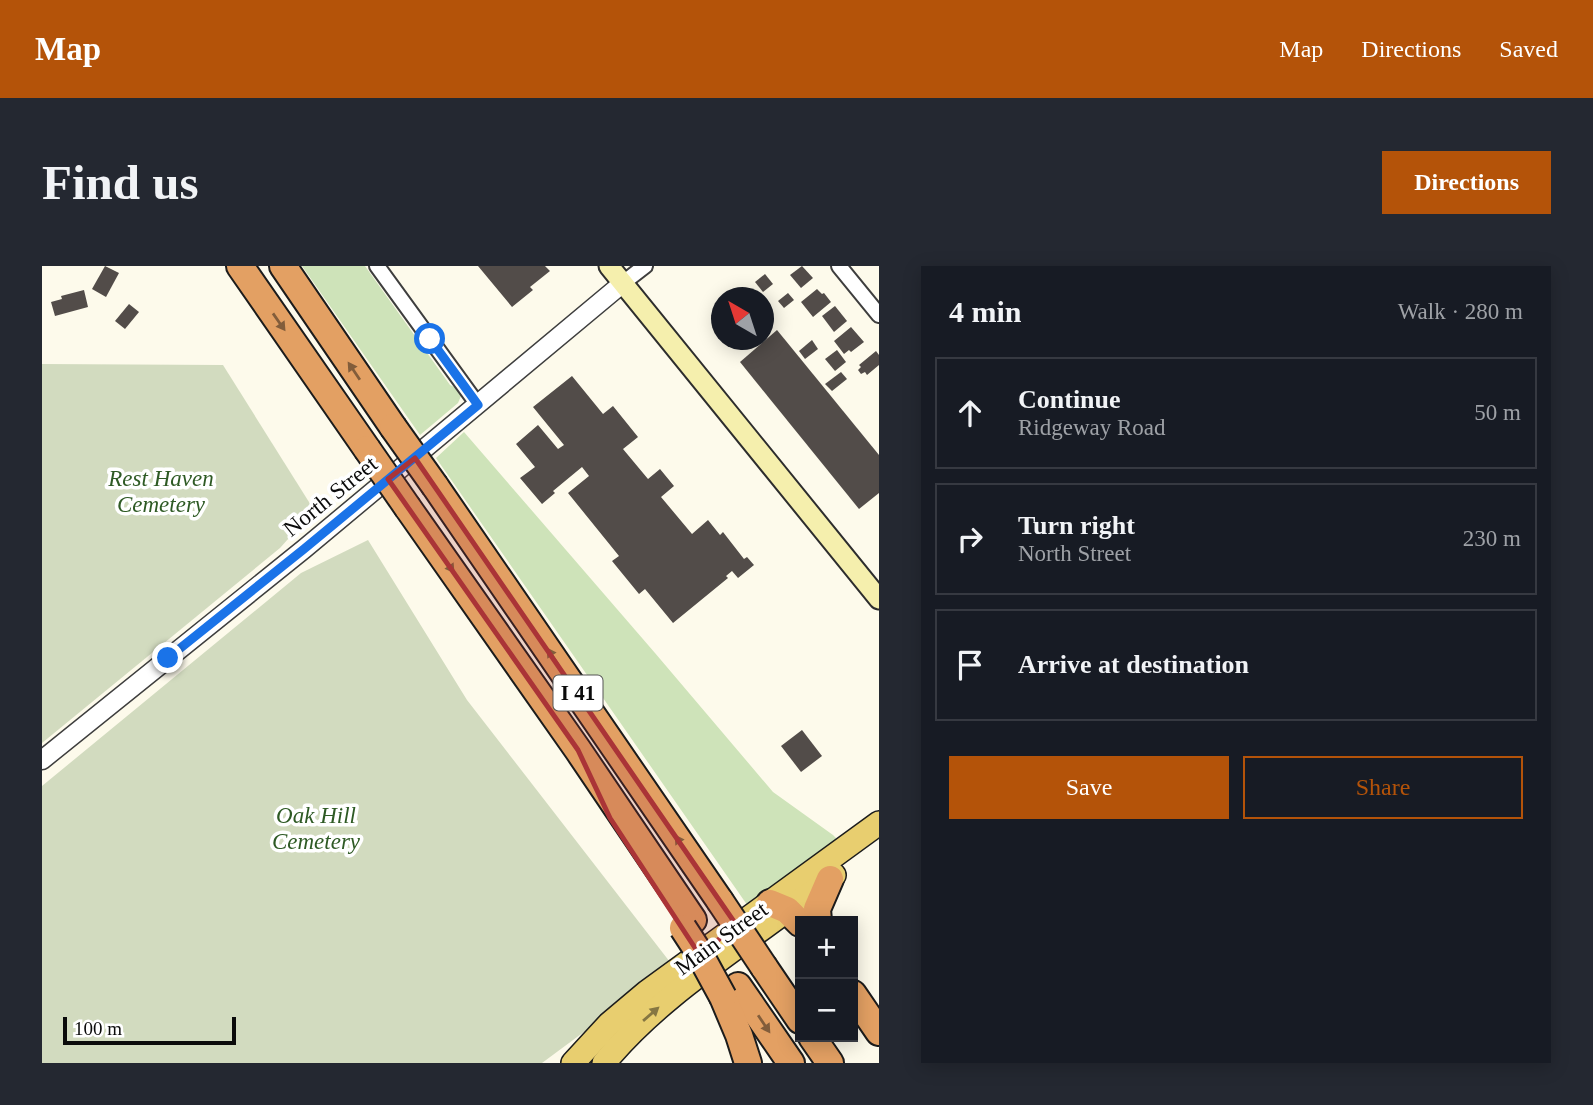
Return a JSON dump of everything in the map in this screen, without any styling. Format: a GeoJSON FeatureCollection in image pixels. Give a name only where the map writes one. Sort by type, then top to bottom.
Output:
{"type":"FeatureCollection","features":[{"type":"Feature","properties":{"kind":"highway","name":"I 41"},"geometry":{"type":"LineString","coordinates":[[240,266],[578,750],[731,992],[791,1063]]}},
{"type":"Feature","properties":{"kind":"highway","name":"I 41"},"geometry":{"type":"LineString","coordinates":[[283,266],[795,1013]]}},
{"type":"Feature","properties":{"kind":"highway"},"geometry":{"type":"LineString","coordinates":[[818,916],[817,909],[830,879]]}},
{"type":"Feature","properties":{"kind":"highway"},"geometry":{"type":"LineString","coordinates":[[858,988],[879,1019]]}},
{"type":"Feature","properties":{"kind":"highway"},"geometry":{"type":"LineString","coordinates":[[731,992],[739,1035],[748,1063]]}},
{"type":"Feature","properties":{"kind":"highway"},"geometry":{"type":"LineString","coordinates":[[858,1001],[879,1032]]}},
{"type":"Feature","properties":{"kind":"highway"},"geometry":{"type":"LineString","coordinates":[[815,1042],[830,1063]]}},
{"type":"Feature","properties":{"kind":"main road"},"geometry":{"type":"LineString","coordinates":[[609,266],[879,599]]}},
{"type":"Feature","properties":{"kind":"main road","name":"Main Street"},"geometry":{"type":"LineString","coordinates":[[573,1063],[625,1009],[667,976],[786,912],[879,823]]}},
{"type":"Feature","properties":{"kind":"main road","name":"Main Street"},"geometry":{"type":"LineString","coordinates":[[604,1063],[620,1044],[668,999],[879,841]]}},
{"type":"Feature","properties":{"kind":"street"},"geometry":{"type":"LineString","coordinates":[[377,266],[478,405]]}},
{"type":"Feature","properties":{"kind":"street","name":"North Street"},"geometry":{"type":"LineString","coordinates":[[42,760],[304,549],[645,266]]}},
{"type":"Feature","properties":{"kind":"street"},"geometry":{"type":"LineString","coordinates":[[839,266],[879,315]]}},
{"type":"Feature","properties":{"kind":"highlighted area"},"geometry":{"type":"Polygon","coordinates":[[[415,458],[540,638],[737,926],[699,954],[610,818],[578,750],[388,479],[415,458]]]}},
{"type":"Feature","properties":{"kind":"green space"},"geometry":{"type":"Polygon","coordinates":[[[302,266],[365,266],[450,385],[458,389],[461,396],[458,403],[420,435],[302,266]]]}},
{"type":"Feature","properties":{"kind":"green space","name":"Rest Haven Cemetery"},"geometry":{"type":"Polygon","coordinates":[[[42,364],[223,365],[314,510],[280,548],[42,743],[42,364]]]}},
{"type":"Feature","properties":{"kind":"green space"},"geometry":{"type":"Polygon","coordinates":[[[464,432],[773,792],[840,842],[750,909],[436,458],[464,432]]]}},
{"type":"Feature","properties":{"kind":"green space","name":"Oak Hill Cemetery"},"geometry":{"type":"Polygon","coordinates":[[[368,540],[467,700],[673,966],[542,1063],[42,1063],[42,786],[301,573],[368,540]]]}},
{"type":"Feature","properties":{"kind":"building"},"geometry":{"type":"Polygon","coordinates":[[[105,266],[119,273],[106,297],[92,289],[105,266]]]}},
{"type":"Feature","properties":{"kind":"building"},"geometry":{"type":"Polygon","coordinates":[[[478,266],[545,266],[550,271],[530,287],[533,290],[512,307],[478,266]]]}},
{"type":"Feature","properties":{"kind":"building"},"geometry":{"type":"Polygon","coordinates":[[[802,266],[813,278],[801,288],[790,275],[802,266]]]}},
{"type":"Feature","properties":{"kind":"building"},"geometry":{"type":"Polygon","coordinates":[[[765,274],[773,284],[769,287],[759,287],[755,282],[765,274]]]}},
{"type":"Feature","properties":{"kind":"building"},"geometry":{"type":"Polygon","coordinates":[[[817,289],[831,302],[813,317],[801,302],[817,289]]]}},
{"type":"Feature","properties":{"kind":"building"},"geometry":{"type":"Polygon","coordinates":[[[84,290],[88,307],[55,316],[51,302],[62,299],[61,296],[84,290]]]}},
{"type":"Feature","properties":{"kind":"building"},"geometry":{"type":"Polygon","coordinates":[[[788,293],[794,300],[784,308],[778,301],[788,293]]]}},
{"type":"Feature","properties":{"kind":"building"},"geometry":{"type":"Polygon","coordinates":[[[129,304],[139,312],[125,329],[115,321],[129,304]]]}},
{"type":"Feature","properties":{"kind":"building"},"geometry":{"type":"Polygon","coordinates":[[[835,306],[847,321],[834,332],[822,316],[835,306]]]}},
{"type":"Feature","properties":{"kind":"building"},"geometry":{"type":"Polygon","coordinates":[[[851,327],[864,342],[844,354],[834,341],[851,327]]]}},
{"type":"Feature","properties":{"kind":"building"},"geometry":{"type":"Polygon","coordinates":[[[777,330],[879,455],[879,493],[859,509],[740,362],[754,350],[774,350],[774,333],[777,330]]]}},
{"type":"Feature","properties":{"kind":"building"},"geometry":{"type":"Polygon","coordinates":[[[812,340],[818,349],[805,359],[799,351],[812,340]]]}},
{"type":"Feature","properties":{"kind":"building"},"geometry":{"type":"Polygon","coordinates":[[[837,350],[846,362],[835,371],[825,359],[837,350]]]}},
{"type":"Feature","properties":{"kind":"building"},"geometry":{"type":"Polygon","coordinates":[[[876,351],[879,365],[867,375],[865,372],[861,374],[859,365],[876,351]]]}},
{"type":"Feature","properties":{"kind":"building"},"geometry":{"type":"Polygon","coordinates":[[[841,372],[847,379],[832,391],[825,384],[841,372]]]}},
{"type":"Feature","properties":{"kind":"building"},"geometry":{"type":"Polygon","coordinates":[[[572,376],[603,414],[613,406],[638,437],[623,449],[648,479],[660,469],[674,486],[661,497],[692,534],[708,520],[720,535],[723,532],[744,559],[747,557],[754,565],[738,578],[732,571],[726,576],[728,578],[673,623],[645,589],[639,594],[612,561],[619,556],[568,493],[589,476],[582,467],[542,504],[520,478],[535,467],[516,444],[538,425],[558,449],[564,445],[533,407],[572,376]]]}},
{"type":"Feature","properties":{"kind":"building"},"geometry":{"type":"Polygon","coordinates":[[[802,730],[822,756],[801,772],[781,746],[802,730]]]}},
{"type":"Feature","properties":{"kind":"route"},"geometry":{"type":"LineString","coordinates":[[168,658],[478,405],[430,339]]}}]}
